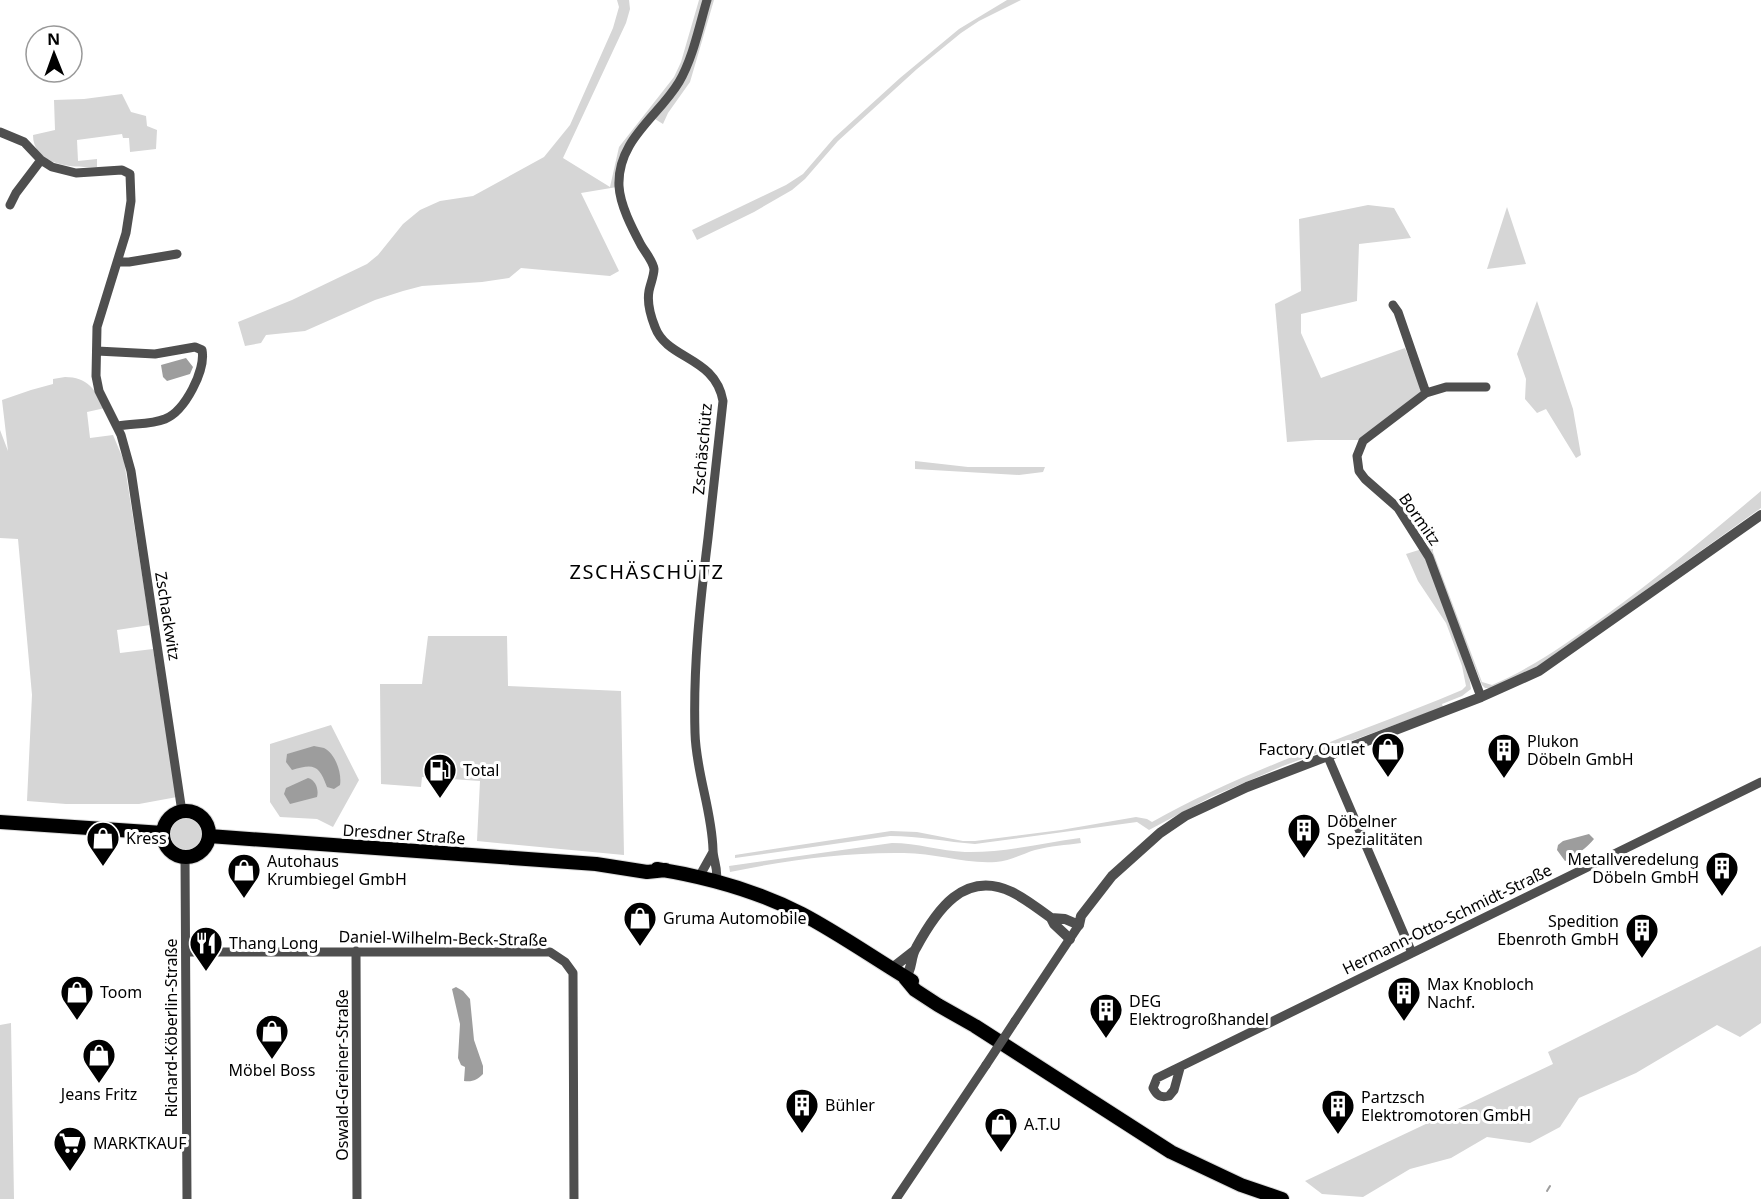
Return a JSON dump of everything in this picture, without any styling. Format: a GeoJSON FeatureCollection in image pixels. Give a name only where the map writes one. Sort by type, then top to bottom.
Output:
{"type":"FeatureCollection","features":[{"type":"Feature","properties":{"kind":"main road"},"geometry":{"type":"LineString","coordinates":[[182,812],[200,817],[208,828],[209,836],[201,851],[185,857],[171,852],[163,833],[169,819],[182,812]]}},
{"type":"Feature","properties":{"kind":"main road"},"geometry":{"type":"LineString","coordinates":[[0,822],[163,833]]}},
{"type":"Feature","properties":{"kind":"main road","name":"Dresdner Straße"},"geometry":{"type":"LineString","coordinates":[[209,836],[620,864],[666,870],[716,881],[784,906],[839,936],[905,978],[915,990],[1171,1152],[1241,1185],[1282,1199]]}},
{"type":"Feature","properties":{"kind":"street","name":"Zschäschütz"},"geometry":{"type":"LineString","coordinates":[[706,0],[688,63],[680,81],[632,141],[623,158],[619,183],[627,214],[654,270],[648,295],[659,338],[694,360],[710,374],[719,386],[723,401],[695,648],[695,749],[701,785],[711,819],[713,852],[716,858],[716,881]]}},
{"type":"Feature","properties":{"kind":"street","name":"Zschackwitz"},"geometry":{"type":"LineString","coordinates":[[0,132],[24,142],[41,160],[52,167],[76,173],[122,170],[130,174],[129,216],[118,262],[99,316],[96,334],[96,376],[99,392],[118,426],[128,458],[182,812]]}},
{"type":"Feature","properties":{"kind":"street"},"geometry":{"type":"LineString","coordinates":[[10,205],[16,193],[41,160]]}},
{"type":"Feature","properties":{"kind":"street"},"geometry":{"type":"LineString","coordinates":[[118,262],[177,254]]}},
{"type":"Feature","properties":{"kind":"street"},"geometry":{"type":"LineString","coordinates":[[1393,305],[1398,312],[1426,393]]}},
{"type":"Feature","properties":{"kind":"street"},"geometry":{"type":"LineString","coordinates":[[97,351],[155,354],[195,347],[202,350],[203,364],[200,374],[175,412],[162,420],[118,426]]}},
{"type":"Feature","properties":{"kind":"street","name":"Bormitz"},"geometry":{"type":"LineString","coordinates":[[1481,697],[1429,557],[1398,508],[1359,471],[1358,449],[1363,441],[1426,393],[1446,387],[1486,387]]}},
{"type":"Feature","properties":{"kind":"street"},"geometry":{"type":"LineString","coordinates":[[896,1199],[1079,925],[1088,919],[1119,872],[1160,833],[1200,808],[1246,787],[1328,757],[1527,677],[1553,662],[1761,515]]}},
{"type":"Feature","properties":{"kind":"street"},"geometry":{"type":"LineString","coordinates":[[1328,757],[1412,953]]}},
{"type":"Feature","properties":{"kind":"street","name":"Hermann-Otto-Schmidt-Straße"},"geometry":{"type":"LineString","coordinates":[[1180,1068],[1761,782]]}},
{"type":"Feature","properties":{"kind":"street"},"geometry":{"type":"LineString","coordinates":[[699,877],[713,852]]}},
{"type":"Feature","properties":{"kind":"street","name":"Richard-Köberlin-Straße"},"geometry":{"type":"LineString","coordinates":[[185,857],[187,1199]]}},
{"type":"Feature","properties":{"kind":"street"},"geometry":{"type":"LineString","coordinates":[[891,969],[914,951],[939,911],[968,888],[984,886],[1001,888],[1012,892],[1051,918],[1065,919],[1079,925]]}},
{"type":"Feature","properties":{"kind":"street"},"geometry":{"type":"LineString","coordinates":[[1051,918],[1054,924],[1070,939]]}},
{"type":"Feature","properties":{"kind":"street","name":"Oswald-Greiner-Straße"},"geometry":{"type":"LineString","coordinates":[[356,951],[357,1199]]}},
{"type":"Feature","properties":{"kind":"street"},"geometry":{"type":"LineString","coordinates":[[905,978],[912,963],[914,951]]}},
{"type":"Feature","properties":{"kind":"street","name":"Daniel-Wilhelm-Beck-Straße"},"geometry":{"type":"LineString","coordinates":[[186,952],[550,952],[565,962],[573,973],[574,1199]]}},
{"type":"Feature","properties":{"kind":"shaded area"},"geometry":{"type":"Polygon","coordinates":[[[617,0],[629,0],[630,9],[626,23],[563,158],[610,187],[619,147],[674,77],[681,62],[699,0],[704,0],[677,79],[638,128],[617,187],[581,193],[619,271],[610,276],[521,268],[509,278],[422,286],[375,300],[305,331],[266,335],[261,343],[245,346],[238,322],[292,300],[367,264],[378,255],[403,224],[420,210],[440,201],[473,196],[544,157],[570,125],[613,28],[619,7],[617,0]]]}},
{"type":"Feature","properties":{"kind":"shaded area"},"geometry":{"type":"Polygon","coordinates":[[[710,0],[714,0],[690,82],[663,124],[655,119],[673,97],[710,0]]]}},
{"type":"Feature","properties":{"kind":"shaded area"},"geometry":{"type":"Polygon","coordinates":[[[1007,0],[1021,0],[979,21],[917,69],[838,141],[805,179],[792,190],[697,240],[692,230],[786,185],[803,174],[834,138],[900,78],[959,29],[1007,0]]]}},
{"type":"Feature","properties":{"kind":"shaded area"},"geometry":{"type":"Polygon","coordinates":[[[122,94],[131,112],[146,116],[147,126],[157,130],[156,149],[130,152],[129,138],[123,138],[122,134],[77,140],[78,161],[97,159],[97,167],[77,167],[56,163],[40,153],[33,135],[55,130],[54,100],[122,94]]]}},
{"type":"Feature","properties":{"kind":"shaded area"},"geometry":{"type":"Polygon","coordinates":[[[1368,205],[1394,208],[1411,238],[1359,244],[1357,301],[1301,314],[1301,333],[1321,378],[1405,348],[1423,393],[1359,440],[1287,442],[1275,304],[1301,291],[1299,219],[1368,205]]]}},
{"type":"Feature","properties":{"kind":"shaded area"},"geometry":{"type":"Polygon","coordinates":[[[1507,207],[1526,264],[1487,269],[1507,207]]]}},
{"type":"Feature","properties":{"kind":"shaded area"},"geometry":{"type":"Polygon","coordinates":[[[1537,301],[1573,409],[1581,455],[1576,458],[1546,409],[1537,413],[1525,399],[1526,379],[1517,354],[1537,301]]]}},
{"type":"Feature","properties":{"kind":"shaded area"},"geometry":{"type":"Polygon","coordinates":[[[186,358],[193,367],[190,374],[167,381],[163,377],[161,365],[186,358]]]}},
{"type":"Feature","properties":{"kind":"shaded area"},"geometry":{"type":"Polygon","coordinates":[[[65,377],[85,382],[98,396],[105,408],[87,412],[90,438],[113,435],[124,461],[150,625],[117,630],[120,653],[153,649],[177,797],[139,804],[66,804],[27,801],[32,695],[18,539],[0,538],[0,430],[8,451],[2,400],[53,384],[53,379],[65,377]]]}},
{"type":"Feature","properties":{"kind":"shaded area"},"geometry":{"type":"Polygon","coordinates":[[[915,461],[968,467],[1045,467],[1043,472],[1019,475],[915,469],[915,461]]]}},
{"type":"Feature","properties":{"kind":"shaded area"},"geometry":{"type":"Polygon","coordinates":[[[1761,491],[1761,508],[1536,668],[1491,688],[1485,688],[1482,685],[1428,547],[1438,544],[1433,548],[1433,552],[1482,682],[1492,685],[1537,662],[1606,615],[1704,539],[1761,491]]]}},
{"type":"Feature","properties":{"kind":"shaded area"},"geometry":{"type":"Polygon","coordinates":[[[1422,549],[1469,676],[1471,689],[1462,696],[1442,704],[1443,707],[1283,766],[1211,797],[1149,830],[1137,822],[975,844],[890,836],[735,858],[735,855],[891,831],[917,832],[963,841],[975,841],[1136,817],[1152,822],[1227,784],[1462,690],[1466,686],[1462,666],[1446,623],[1418,581],[1406,554],[1422,549]]]}},
{"type":"Feature","properties":{"kind":"shaded area"},"geometry":{"type":"Polygon","coordinates":[[[428,636],[507,636],[508,686],[621,691],[624,855],[477,841],[480,781],[422,777],[421,787],[381,784],[380,684],[422,684],[428,636]]]}},
{"type":"Feature","properties":{"kind":"shaded area"},"geometry":{"type":"Polygon","coordinates":[[[331,725],[359,780],[333,827],[317,819],[280,817],[270,802],[270,744],[331,725]]]}},
{"type":"Feature","properties":{"kind":"shaded area"},"geometry":{"type":"Polygon","coordinates":[[[314,746],[324,748],[335,759],[339,770],[340,785],[334,789],[327,787],[321,774],[315,768],[292,770],[286,762],[287,754],[314,746]]]}},
{"type":"Feature","properties":{"kind":"shaded area"},"geometry":{"type":"Polygon","coordinates":[[[308,778],[316,786],[317,797],[290,804],[284,794],[286,788],[308,778]]]}},
{"type":"Feature","properties":{"kind":"shaded area"},"geometry":{"type":"Polygon","coordinates":[[[186,817],[198,822],[203,834],[198,846],[186,851],[174,846],[169,834],[174,822],[186,817]]]}},
{"type":"Feature","properties":{"kind":"shaded area"},"geometry":{"type":"Polygon","coordinates":[[[1589,834],[1594,839],[1591,843],[1565,861],[1557,850],[1558,845],[1563,841],[1589,834]]]}},
{"type":"Feature","properties":{"kind":"shaded area"},"geometry":{"type":"Polygon","coordinates":[[[1080,838],[1081,843],[1041,849],[996,862],[916,853],[882,853],[817,858],[730,872],[729,866],[892,843],[979,852],[1080,838]]]}},
{"type":"Feature","properties":{"kind":"shaded area"},"geometry":{"type":"Polygon","coordinates":[[[1761,946],[1761,1023],[1740,1037],[1717,1025],[1636,1073],[1579,1098],[1560,1127],[1530,1143],[1487,1137],[1451,1158],[1410,1169],[1363,1197],[1322,1194],[1305,1181],[1553,1064],[1548,1052],[1761,946]]]}},
{"type":"Feature","properties":{"kind":"shaded area"},"geometry":{"type":"Polygon","coordinates":[[[456,987],[470,999],[474,1040],[483,1066],[483,1074],[472,1081],[464,1081],[465,1067],[461,1065],[458,1058],[460,1024],[452,989],[456,987]]]}},
{"type":"Feature","properties":{"kind":"shaded area"},"geometry":{"type":"Polygon","coordinates":[[[11,1023],[14,1199],[0,1199],[0,1025],[11,1023]]]}},
{"type":"Feature","properties":{"kind":"waterway"},"geometry":{"type":"LineString","coordinates":[[1547,1191],[1550,1186]]}},
{"type":"Feature","properties":{"kind":"place","name":"Factory Outlet"},"geometry":{"type":"Point","coordinates":[1388,778]}},
{"type":"Feature","properties":{"kind":"place","name":"Plukon Döbeln GmbH"},"geometry":{"type":"Point","coordinates":[1504,779]}},
{"type":"Feature","properties":{"kind":"place","name":"Total"},"geometry":{"type":"Point","coordinates":[440,799]}},
{"type":"Feature","properties":{"kind":"place","name":"Döbelner Spezialitäten"},"geometry":{"type":"Point","coordinates":[1304,859]}},
{"type":"Feature","properties":{"kind":"place","name":"Kress"},"geometry":{"type":"Point","coordinates":[103,867]}},
{"type":"Feature","properties":{"kind":"place","name":"Metallveredelung Döbeln GmbH"},"geometry":{"type":"Point","coordinates":[1722,897]}},
{"type":"Feature","properties":{"kind":"place","name":"Autohaus Krumbiegel GmbH"},"geometry":{"type":"Point","coordinates":[244,899]}},
{"type":"Feature","properties":{"kind":"place","name":"Gruma Automobile"},"geometry":{"type":"Point","coordinates":[640,947]}},
{"type":"Feature","properties":{"kind":"place","name":"Spedition Ebenroth GmbH"},"geometry":{"type":"Point","coordinates":[1642,959]}},
{"type":"Feature","properties":{"kind":"place","name":"Thang Long"},"geometry":{"type":"Point","coordinates":[206,972]}},
{"type":"Feature","properties":{"kind":"place","name":"Toom"},"geometry":{"type":"Point","coordinates":[77,1021]}},
{"type":"Feature","properties":{"kind":"place","name":"Max Knobloch Nachf."},"geometry":{"type":"Point","coordinates":[1404,1022]}},
{"type":"Feature","properties":{"kind":"place","name":"DEG Elektrogroßhandel"},"geometry":{"type":"Point","coordinates":[1106,1039]}},
{"type":"Feature","properties":{"kind":"place","name":"Möbel Boss"},"geometry":{"type":"Point","coordinates":[272,1060]}},
{"type":"Feature","properties":{"kind":"place","name":"Jeans Fritz"},"geometry":{"type":"Point","coordinates":[99,1084]}},
{"type":"Feature","properties":{"kind":"place","name":"Bühler"},"geometry":{"type":"Point","coordinates":[802,1134]}},
{"type":"Feature","properties":{"kind":"place","name":"Partzsch Elektromotoren GmbH"},"geometry":{"type":"Point","coordinates":[1338,1135]}},
{"type":"Feature","properties":{"kind":"place","name":"A.T.U"},"geometry":{"type":"Point","coordinates":[1001,1153]}},
{"type":"Feature","properties":{"kind":"place","name":"MARKTKAUF"},"geometry":{"type":"Point","coordinates":[70,1172]}},
{"type":"Feature","properties":{"kind":"district","name":"ZSCHÄSCHÜTZ"},"geometry":{"type":"Point","coordinates":[647,572]}}]}
